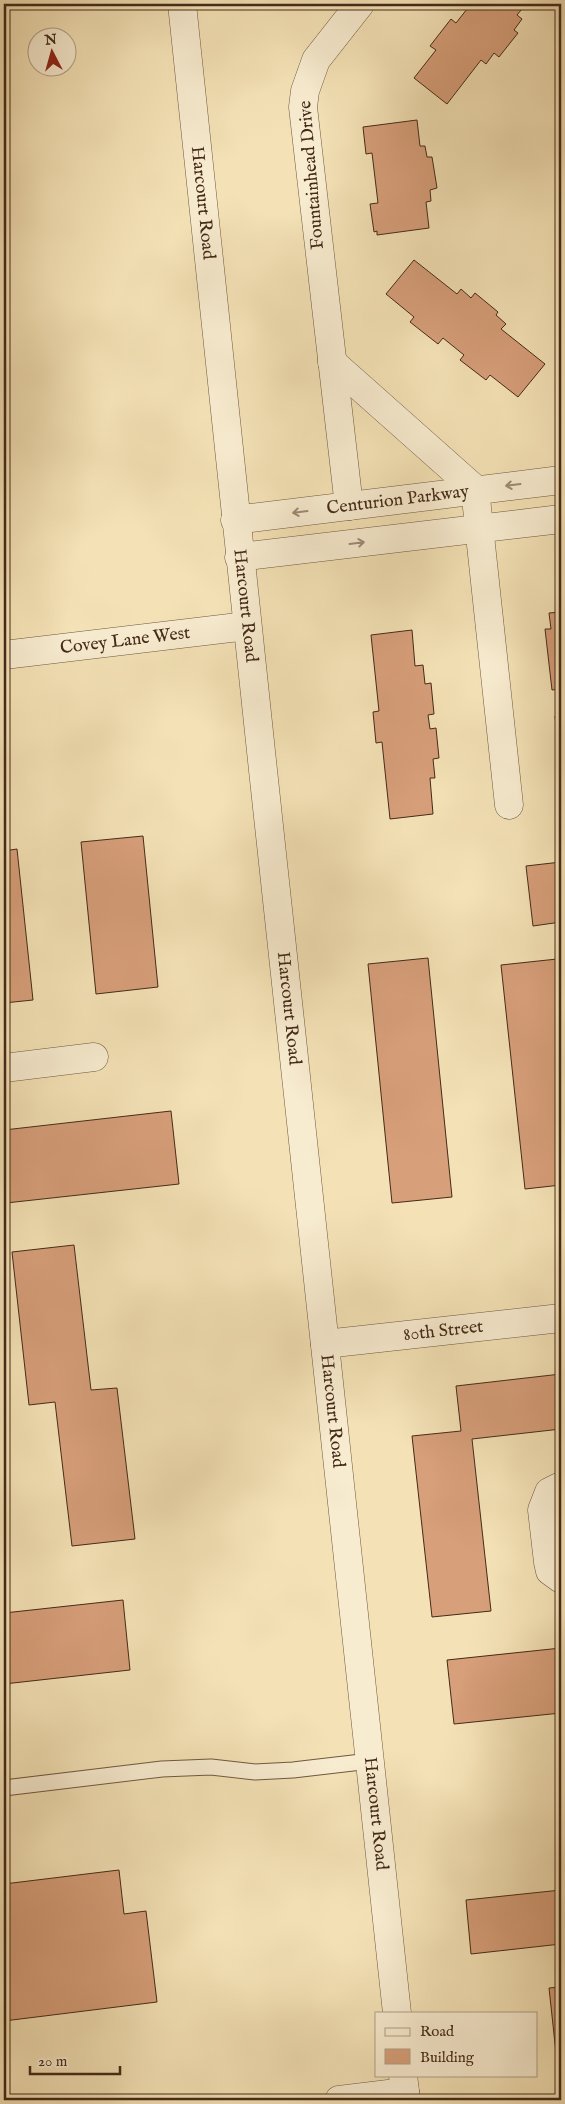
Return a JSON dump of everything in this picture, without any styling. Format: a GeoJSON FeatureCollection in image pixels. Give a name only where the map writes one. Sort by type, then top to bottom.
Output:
{"type":"FeatureCollection","features":[{"type":"Feature","properties":{"kind":"street","name":"Harcourt Road"},"geometry":{"type":"LineString","coordinates":[[182,4],[239,558],[396,2012]]}},
{"type":"Feature","properties":{"kind":"street","name":"Fountainhead Drive"},"geometry":{"type":"LineString","coordinates":[[349,506],[303,107],[305,90],[316,60],[360,4]]}},
{"type":"Feature","properties":{"kind":"street"},"geometry":{"type":"LineString","coordinates":[[332,362],[475,489],[509,805]]}},
{"type":"Feature","properties":{"kind":"street","name":"Centurion Parkway"},"geometry":{"type":"LineString","coordinates":[[235,520],[475,489],[561,480]]}},
{"type":"Feature","properties":{"kind":"street"},"geometry":{"type":"LineString","coordinates":[[239,558],[561,519]]}},
{"type":"Feature","properties":{"kind":"street","name":"Covey Lane West"},"geometry":{"type":"LineString","coordinates":[[4,655],[247,626]]}},
{"type":"Feature","properties":{"kind":"street"},"geometry":{"type":"LineString","coordinates":[[4,1068],[94,1057]]}},
{"type":"Feature","properties":{"kind":"street","name":"80th Street"},"geometry":{"type":"LineString","coordinates":[[325,1344],[561,1318]]}},
{"type":"Feature","properties":{"kind":"street"},"geometry":{"type":"LineString","coordinates":[[561,1486],[549,1492],[542,1510],[550,1571],[561,1580]]}},
{"type":"Feature","properties":{"kind":"street"},"geometry":{"type":"LineString","coordinates":[[339,2100],[405,2089]]}},
{"type":"Feature","properties":{"kind":"lane"},"geometry":{"type":"LineString","coordinates":[[4,1788],[162,1769],[211,1767],[255,1772],[294,1770],[370,1760]]}},
{"type":"Feature","properties":{"kind":"building"},"geometry":{"type":"Polygon","coordinates":[[[471,4],[526,4],[517,15],[522,19],[514,30],[518,33],[499,57],[494,53],[486,64],[481,60],[447,104],[414,78],[436,50],[430,46],[451,19],[456,23],[471,4]]]}},
{"type":"Feature","properties":{"kind":"building"},"geometry":{"type":"Polygon","coordinates":[[[417,120],[420,146],[425,146],[427,157],[432,157],[437,188],[430,190],[431,201],[426,202],[429,228],[377,235],[377,231],[374,232],[370,204],[378,203],[372,153],[366,154],[363,127],[417,120]]]}},
{"type":"Feature","properties":{"kind":"building"},"geometry":{"type":"Polygon","coordinates":[[[414,260],[457,294],[461,289],[471,298],[475,293],[498,312],[496,315],[506,324],[501,329],[545,364],[518,397],[490,375],[486,380],[460,360],[464,355],[443,338],[438,344],[410,322],[414,317],[386,294],[414,260]]]}},
{"type":"Feature","properties":{"kind":"building"},"geometry":{"type":"Polygon","coordinates":[[[561,612],[561,707],[559,689],[552,690],[545,629],[551,629],[549,613],[561,612]]]}},
{"type":"Feature","properties":{"kind":"building"},"geometry":{"type":"Polygon","coordinates":[[[412,630],[415,666],[423,665],[425,684],[431,683],[434,714],[428,715],[430,729],[436,728],[439,758],[433,759],[435,778],[430,778],[433,814],[390,819],[382,742],[376,743],[373,712],[379,711],[371,635],[412,630]]]}},
{"type":"Feature","properties":{"kind":"building"},"geometry":{"type":"Polygon","coordinates":[[[561,715],[561,774],[555,716],[561,715]]]}},
{"type":"Feature","properties":{"kind":"building"},"geometry":{"type":"Polygon","coordinates":[[[143,836],[158,987],[96,994],[81,842],[143,836]]]}},
{"type":"Feature","properties":{"kind":"building"},"geometry":{"type":"Polygon","coordinates":[[[17,849],[33,1000],[4,1003],[4,851],[17,849]]]}},
{"type":"Feature","properties":{"kind":"building"},"geometry":{"type":"Polygon","coordinates":[[[561,862],[561,922],[533,926],[526,866],[561,862]]]}},
{"type":"Feature","properties":{"kind":"building"},"geometry":{"type":"Polygon","coordinates":[[[428,958],[452,1197],[392,1203],[368,964],[428,958]]]}},
{"type":"Feature","properties":{"kind":"building"},"geometry":{"type":"Polygon","coordinates":[[[557,959],[561,995],[561,1185],[525,1189],[501,965],[557,959]]]}},
{"type":"Feature","properties":{"kind":"building"},"geometry":{"type":"Polygon","coordinates":[[[171,1111],[179,1184],[6,1203],[4,1130],[171,1111]]]}},
{"type":"Feature","properties":{"kind":"building"},"geometry":{"type":"Polygon","coordinates":[[[74,1245],[91,1390],[117,1388],[135,1539],[72,1546],[55,1402],[29,1405],[12,1252],[74,1245]]]}},
{"type":"Feature","properties":{"kind":"building"},"geometry":{"type":"Polygon","coordinates":[[[561,1374],[561,1429],[472,1439],[491,1611],[432,1617],[412,1436],[461,1431],[456,1386],[561,1374]]]}},
{"type":"Feature","properties":{"kind":"building"},"geometry":{"type":"Polygon","coordinates":[[[123,1600],[130,1670],[4,1684],[4,1613],[123,1600]]]}},
{"type":"Feature","properties":{"kind":"building"},"geometry":{"type":"Polygon","coordinates":[[[561,1648],[561,1713],[454,1724],[447,1660],[561,1648]]]}},
{"type":"Feature","properties":{"kind":"building"},"geometry":{"type":"Polygon","coordinates":[[[119,1870],[124,1914],[146,1911],[157,2002],[4,2021],[4,1884],[119,1870]]]}},
{"type":"Feature","properties":{"kind":"building"},"geometry":{"type":"Polygon","coordinates":[[[561,1890],[561,1944],[471,1954],[466,1900],[561,1890]]]}},
{"type":"Feature","properties":{"kind":"building"},"geometry":{"type":"Polygon","coordinates":[[[561,1987],[561,2099],[549,1988],[561,1987]]]}}]}
